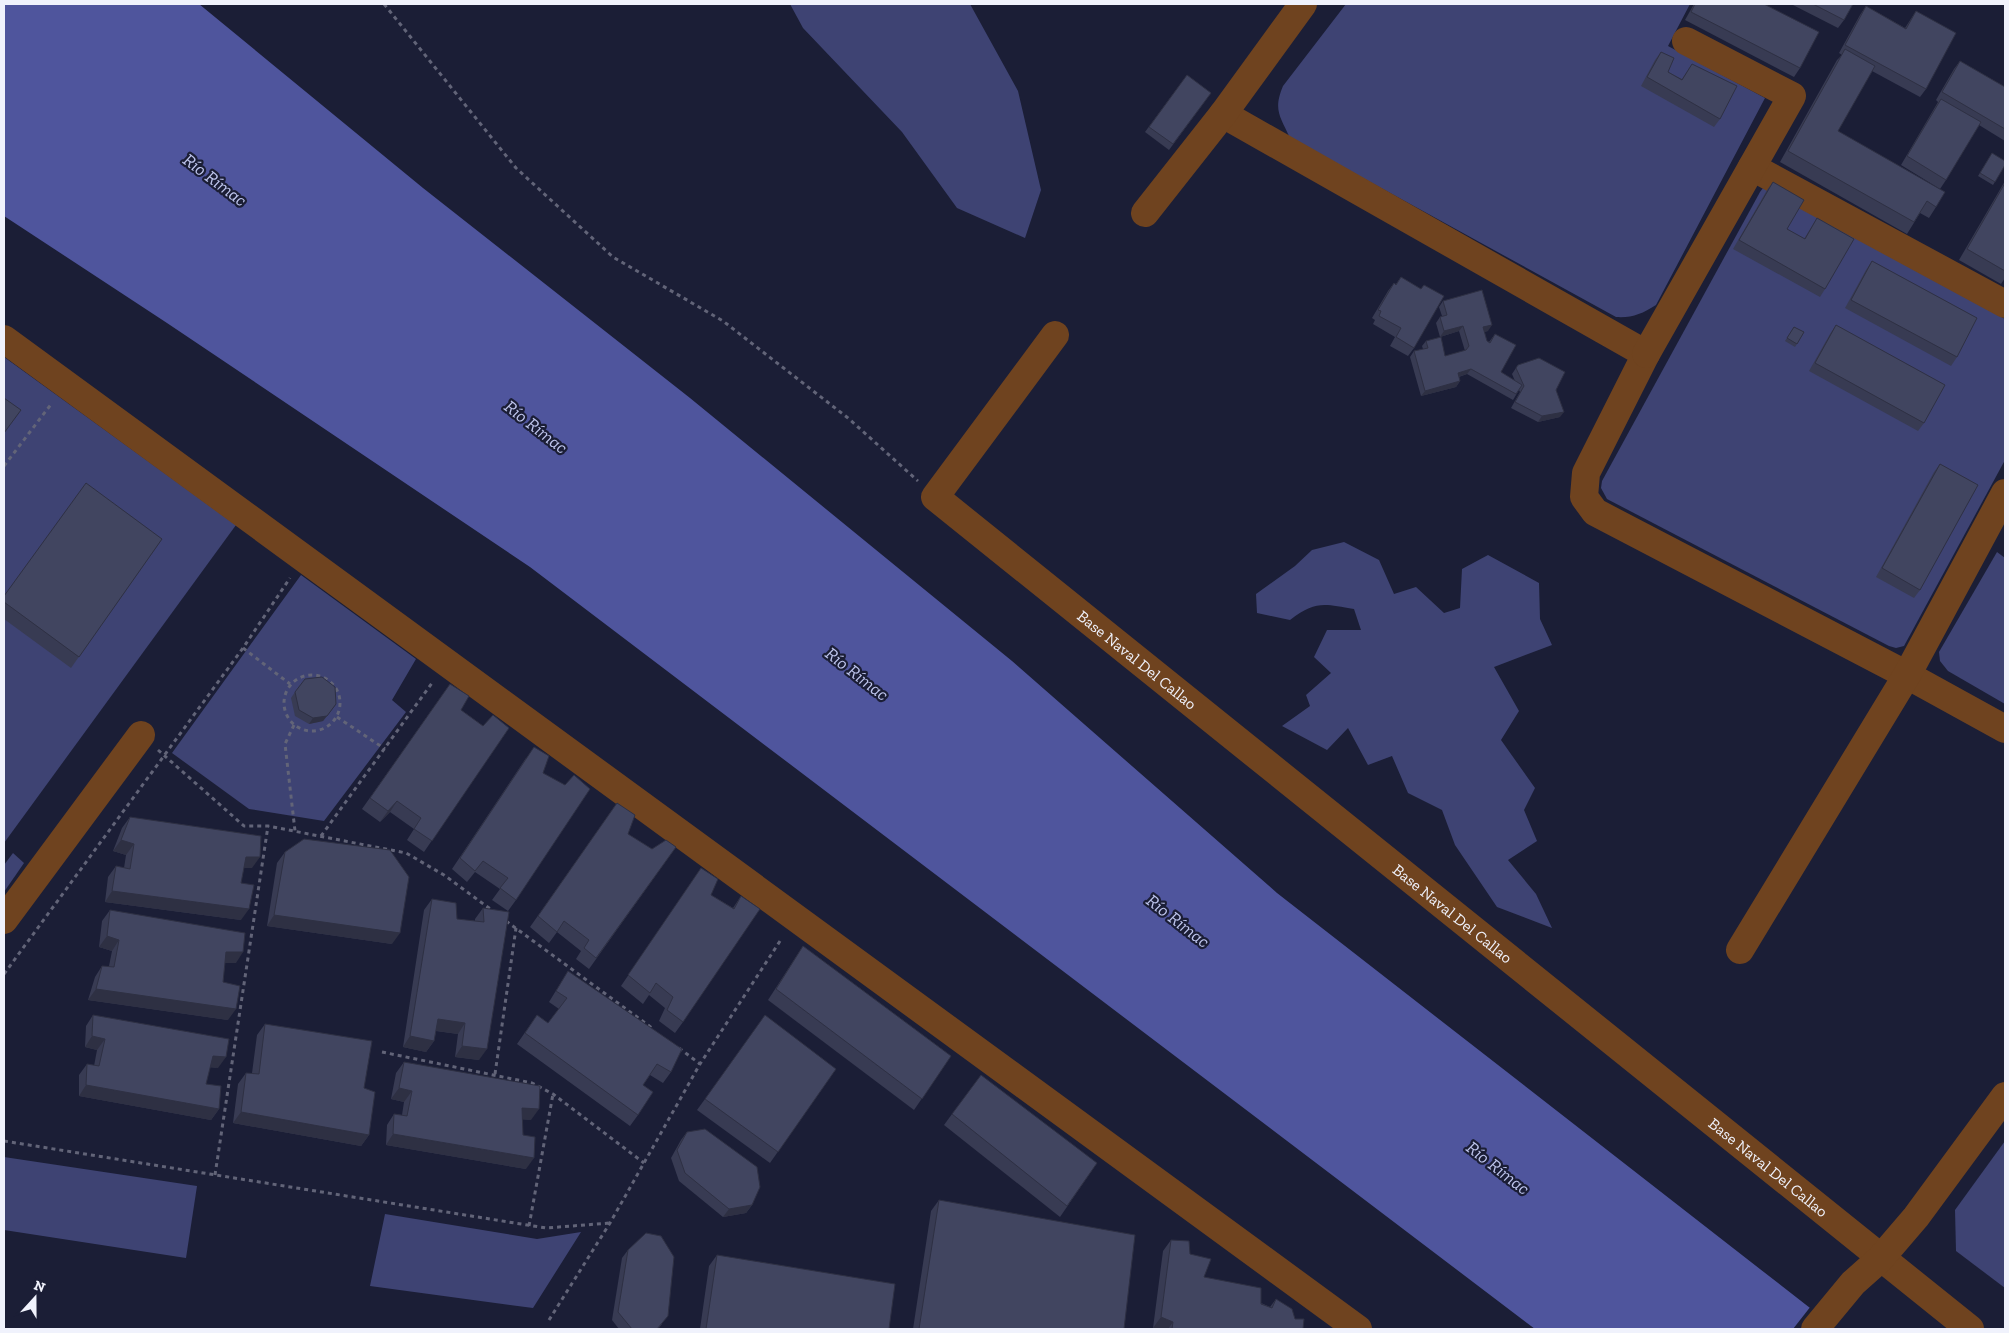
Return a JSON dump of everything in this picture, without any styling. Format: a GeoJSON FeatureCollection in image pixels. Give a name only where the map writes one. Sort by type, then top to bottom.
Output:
{"type":"FeatureCollection","features":[{"type":"Feature","properties":{"kind":"street"},"geometry":{"type":"LineString","coordinates":[[1145,214],[1223,114],[1303,4]]}},
{"type":"Feature","properties":{"kind":"street"},"geometry":{"type":"LineString","coordinates":[[1686,41],[1792,96],[1646,354],[1586,473],[1584,497],[1595,512],[1907,675],[2005,729]]}},
{"type":"Feature","properties":{"kind":"street"},"geometry":{"type":"LineString","coordinates":[[1223,114],[1646,354]]}},
{"type":"Feature","properties":{"kind":"street"},"geometry":{"type":"LineString","coordinates":[[1752,167],[2005,304]]}},
{"type":"Feature","properties":{"kind":"street"},"geometry":{"type":"LineString","coordinates":[[935,497],[1055,335]]}},
{"type":"Feature","properties":{"kind":"street"},"geometry":{"type":"LineString","coordinates":[[4,339],[1358,1329]]}},
{"type":"Feature","properties":{"kind":"street"},"geometry":{"type":"LineString","coordinates":[[1740,950],[1907,675],[2005,493]]}},
{"type":"Feature","properties":{"kind":"street","name":"Base Naval Del Callao"},"geometry":{"type":"LineString","coordinates":[[935,497],[1880,1259],[1970,1329]]}},
{"type":"Feature","properties":{"kind":"street"},"geometry":{"type":"LineString","coordinates":[[4,920],[141,735]]}},
{"type":"Feature","properties":{"kind":"street"},"geometry":{"type":"LineString","coordinates":[[1822,1320],[1853,1284],[1880,1259],[1916,1217],[2005,1096]]}},
{"type":"Feature","properties":{"kind":"path"},"geometry":{"type":"LineString","coordinates":[[384,4],[516,168],[613,257],[723,321],[848,418],[935,497]]}},
{"type":"Feature","properties":{"kind":"path"},"geometry":{"type":"LineString","coordinates":[[4,466],[66,384]]}},
{"type":"Feature","properties":{"kind":"path"},"geometry":{"type":"LineString","coordinates":[[4,974],[243,648],[304,559]]}},
{"type":"Feature","properties":{"kind":"path"},"geometry":{"type":"LineString","coordinates":[[243,648],[290,684]]}},
{"type":"Feature","properties":{"kind":"path"},"geometry":{"type":"LineString","coordinates":[[321,836],[447,664]]}},
{"type":"Feature","properties":{"kind":"path"},"geometry":{"type":"LineString","coordinates":[[315,674],[332,682],[340,699],[340,708],[337,717],[331,725],[322,730],[312,731],[302,730],[294,725],[284,710],[283,701],[290,684],[306,675],[315,674]]}},
{"type":"Feature","properties":{"kind":"path"},"geometry":{"type":"LineString","coordinates":[[337,717],[385,749]]}},
{"type":"Feature","properties":{"kind":"path"},"geometry":{"type":"LineString","coordinates":[[294,725],[285,744],[296,831]]}},
{"type":"Feature","properties":{"kind":"path"},"geometry":{"type":"LineString","coordinates":[[141,735],[244,826],[268,826],[406,853],[444,876],[652,1029]]}},
{"type":"Feature","properties":{"kind":"path"},"geometry":{"type":"LineString","coordinates":[[215,1175],[268,826]]}},
{"type":"Feature","properties":{"kind":"path"},"geometry":{"type":"LineString","coordinates":[[549,1320],[610,1223],[700,1064],[794,918]]}},
{"type":"Feature","properties":{"kind":"path"},"geometry":{"type":"LineString","coordinates":[[495,1074],[516,928]]}},
{"type":"Feature","properties":{"kind":"path"},"geometry":{"type":"LineString","coordinates":[[676,1046],[700,1064]]}},
{"type":"Feature","properties":{"kind":"path"},"geometry":{"type":"LineString","coordinates":[[382,1052],[532,1083],[553,1094],[644,1163]]}},
{"type":"Feature","properties":{"kind":"path"},"geometry":{"type":"LineString","coordinates":[[529,1226],[553,1094]]}},
{"type":"Feature","properties":{"kind":"path"},"geometry":{"type":"LineString","coordinates":[[4,1141],[529,1226],[546,1228],[610,1223]]}},
{"type":"Feature","properties":{"kind":"shaded area"},"geometry":{"type":"Polygon","coordinates":[[[790,4],[970,4],[1018,91],[1041,190],[1025,238],[957,208],[902,132],[803,28],[790,4]]]}},
{"type":"Feature","properties":{"kind":"shaded area"},"geometry":{"type":"Polygon","coordinates":[[[1346,4],[1690,4],[1668,46],[1765,98],[1656,305],[1637,315],[1616,317],[1290,138],[1278,107],[1283,86],[1346,4]]]}},
{"type":"Feature","properties":{"kind":"shaded area"},"geometry":{"type":"Polygon","coordinates":[[[1763,188],[2005,319],[2005,460],[1904,646],[1896,648],[1889,646],[1607,499],[1601,488],[1602,481],[1763,188]]]}},
{"type":"Feature","properties":{"kind":"shaded area"},"geometry":{"type":"Polygon","coordinates":[[[4,357],[236,525],[4,843],[4,357]]]}},
{"type":"Feature","properties":{"kind":"shaded area"},"geometry":{"type":"Polygon","coordinates":[[[1344,542],[1379,560],[1394,594],[1416,587],[1444,613],[1460,608],[1462,569],[1488,555],[1539,583],[1540,619],[1552,645],[1494,667],[1519,711],[1501,740],[1535,788],[1524,810],[1537,841],[1508,860],[1536,894],[1552,928],[1497,907],[1455,845],[1442,810],[1408,793],[1392,756],[1368,765],[1348,728],[1327,750],[1282,726],[1310,706],[1306,695],[1331,673],[1314,657],[1327,630],[1361,630],[1354,609],[1344,607],[1314,606],[1290,620],[1257,613],[1256,594],[1295,566],[1312,550],[1344,542]]]}},
{"type":"Feature","properties":{"kind":"shaded area"},"geometry":{"type":"Polygon","coordinates":[[[1997,552],[2005,558],[2005,704],[1948,671],[1940,661],[1939,652],[1997,552]]]}},
{"type":"Feature","properties":{"kind":"shaded area"},"geometry":{"type":"Polygon","coordinates":[[[301,575],[416,659],[392,700],[406,712],[324,821],[249,809],[172,753],[301,575]]]}},
{"type":"Feature","properties":{"kind":"shaded area"},"geometry":{"type":"Polygon","coordinates":[[[13,853],[24,863],[4,892],[4,865],[13,853]]]}},
{"type":"Feature","properties":{"kind":"shaded area"},"geometry":{"type":"Polygon","coordinates":[[[2005,1141],[2005,1288],[1956,1251],[1955,1210],[2005,1141]]]}},
{"type":"Feature","properties":{"kind":"shaded area"},"geometry":{"type":"Polygon","coordinates":[[[4,1157],[197,1186],[186,1258],[4,1230],[4,1157]]]}},
{"type":"Feature","properties":{"kind":"shaded area"},"geometry":{"type":"Polygon","coordinates":[[[385,1214],[537,1239],[581,1232],[533,1308],[370,1286],[385,1214]]]}},
{"type":"Feature","properties":{"kind":"water","name":"Río Rímac"},"geometry":{"type":"Polygon","coordinates":[[[4,4],[199,4],[423,188],[690,398],[1012,661],[1277,893],[1837,1329],[1535,1329],[530,567],[4,216],[4,4]]]}},
{"type":"Feature","properties":{"kind":"pier"},"geometry":{"type":"Polygon","coordinates":[[[1811,1306],[1838,1327],[1837,1329],[1793,1329],[1811,1306]]]}},
{"type":"Feature","properties":{"kind":"building"},"geometry":{"type":"Polygon","coordinates":[[[1695,4],[1764,4],[1819,32],[1800,68],[1691,12],[1695,4]]]}},
{"type":"Feature","properties":{"kind":"building"},"geometry":{"type":"Polygon","coordinates":[[[1813,4],[1853,4],[1844,20],[1813,4]]]}},
{"type":"Feature","properties":{"kind":"building"},"geometry":{"type":"Polygon","coordinates":[[[1866,6],[1906,29],[1916,11],[1956,33],[1926,89],[1845,45],[1866,6]]]}},
{"type":"Feature","properties":{"kind":"building"},"geometry":{"type":"Polygon","coordinates":[[[1845,49],[1875,66],[1838,131],[1945,192],[1936,207],[1927,201],[1914,222],[1788,151],[1845,49]]]}},
{"type":"Feature","properties":{"kind":"building"},"geometry":{"type":"Polygon","coordinates":[[[1661,52],[1674,58],[1668,72],[1682,80],[1692,64],[1737,86],[1720,119],[1647,77],[1661,52]]]}},
{"type":"Feature","properties":{"kind":"building"},"geometry":{"type":"Polygon","coordinates":[[[1960,61],[2005,87],[2005,129],[1942,92],[1960,61]]]}},
{"type":"Feature","properties":{"kind":"building"},"geometry":{"type":"Polygon","coordinates":[[[1187,75],[1211,93],[1173,144],[1149,127],[1187,75]]]}},
{"type":"Feature","properties":{"kind":"building"},"geometry":{"type":"Polygon","coordinates":[[[1941,99],[1981,122],[1946,180],[1907,156],[1941,99]]]}},
{"type":"Feature","properties":{"kind":"building"},"geometry":{"type":"Polygon","coordinates":[[[1992,153],[2005,161],[2005,165],[1995,182],[1980,173],[1992,153]]]}},
{"type":"Feature","properties":{"kind":"building"},"geometry":{"type":"Polygon","coordinates":[[[1773,182],[1804,200],[1787,229],[1805,239],[1817,218],[1854,239],[1825,289],[1739,240],[1773,182]]]}},
{"type":"Feature","properties":{"kind":"building"},"geometry":{"type":"Polygon","coordinates":[[[2005,183],[2005,271],[1967,249],[2005,183]]]}},
{"type":"Feature","properties":{"kind":"building"},"geometry":{"type":"Polygon","coordinates":[[[1872,261],[1977,318],[1957,357],[1851,300],[1872,261]]]}},
{"type":"Feature","properties":{"kind":"building"},"geometry":{"type":"Polygon","coordinates":[[[1401,277],[1421,289],[1424,285],[1444,296],[1414,348],[1396,337],[1401,328],[1379,316],[1381,311],[1378,310],[1394,283],[1396,285],[1401,277]]]}},
{"type":"Feature","properties":{"kind":"building"},"geometry":{"type":"Polygon","coordinates":[[[1482,290],[1492,325],[1483,327],[1487,341],[1490,343],[1495,334],[1516,345],[1501,372],[1522,385],[1516,394],[1471,369],[1458,373],[1460,381],[1425,391],[1414,351],[1428,348],[1426,341],[1441,337],[1445,356],[1466,350],[1469,346],[1463,326],[1444,331],[1440,317],[1447,315],[1443,301],[1482,290]]]}},
{"type":"Feature","properties":{"kind":"building"},"geometry":{"type":"Polygon","coordinates":[[[1836,325],[1945,385],[1924,423],[1815,363],[1836,325]]]}},
{"type":"Feature","properties":{"kind":"building"},"geometry":{"type":"Polygon","coordinates":[[[1794,327],[1804,332],[1797,344],[1787,338],[1794,327]]]}},
{"type":"Feature","properties":{"kind":"building"},"geometry":{"type":"Polygon","coordinates":[[[1539,358],[1565,372],[1556,390],[1564,412],[1542,416],[1515,402],[1524,386],[1516,368],[1518,365],[1539,358]]]}},
{"type":"Feature","properties":{"kind":"building"},"geometry":{"type":"Polygon","coordinates":[[[4,398],[21,410],[4,433],[4,398]]]}},
{"type":"Feature","properties":{"kind":"building"},"geometry":{"type":"Polygon","coordinates":[[[1940,464],[1978,485],[1920,590],[1882,568],[1940,464]]]}},
{"type":"Feature","properties":{"kind":"building"},"geometry":{"type":"Polygon","coordinates":[[[86,483],[162,539],[79,657],[4,602],[4,596],[86,483]]]}},
{"type":"Feature","properties":{"kind":"building"},"geometry":{"type":"Polygon","coordinates":[[[322,677],[335,687],[336,704],[327,716],[313,718],[299,710],[295,692],[305,679],[322,677]]]}},
{"type":"Feature","properties":{"kind":"building"},"geometry":{"type":"Polygon","coordinates":[[[450,684],[469,696],[461,710],[483,726],[493,715],[509,728],[432,841],[414,829],[421,818],[397,801],[388,811],[370,798],[450,684]]]}},
{"type":"Feature","properties":{"kind":"building"},"geometry":{"type":"Polygon","coordinates":[[[534,747],[549,756],[543,773],[565,785],[574,775],[590,789],[516,900],[500,888],[508,878],[483,861],[475,871],[460,858],[534,747]]]}},
{"type":"Feature","properties":{"kind":"building"},"geometry":{"type":"Polygon","coordinates":[[[617,803],[635,815],[628,834],[652,849],[666,840],[676,847],[596,958],[584,948],[589,940],[564,921],[557,932],[538,916],[617,803]]]}},
{"type":"Feature","properties":{"kind":"building"},"geometry":{"type":"Polygon","coordinates":[[[130,817],[261,836],[260,857],[246,857],[241,883],[254,885],[249,909],[112,891],[116,866],[130,869],[134,844],[121,840],[130,817]]]}},
{"type":"Feature","properties":{"kind":"building"},"geometry":{"type":"Polygon","coordinates":[[[304,839],[390,850],[409,877],[400,933],[274,915],[285,852],[304,839]]]}},
{"type":"Feature","properties":{"kind":"building"},"geometry":{"type":"Polygon","coordinates":[[[701,868],[718,879],[711,895],[734,909],[741,896],[760,909],[683,1022],[667,1010],[673,997],[656,983],[650,993],[628,975],[701,868]]]}},
{"type":"Feature","properties":{"kind":"building"},"geometry":{"type":"Polygon","coordinates":[[[432,899],[456,903],[457,919],[484,922],[483,908],[509,912],[487,1049],[462,1046],[465,1023],[438,1019],[434,1041],[410,1036],[432,899]]]}},
{"type":"Feature","properties":{"kind":"building"},"geometry":{"type":"Polygon","coordinates":[[[110,910],[245,933],[243,952],[226,952],[223,982],[240,986],[236,1009],[96,989],[102,966],[114,967],[119,940],[107,936],[110,910]]]}},
{"type":"Feature","properties":{"kind":"building"},"geometry":{"type":"Polygon","coordinates":[[[803,946],[951,1056],[922,1099],[776,989],[803,946]]]}},
{"type":"Feature","properties":{"kind":"building"},"geometry":{"type":"Polygon","coordinates":[[[568,971],[682,1049],[671,1072],[657,1064],[643,1085],[653,1092],[638,1115],[525,1033],[537,1015],[548,1023],[567,998],[556,991],[568,971]]]}},
{"type":"Feature","properties":{"kind":"building"},"geometry":{"type":"Polygon","coordinates":[[[93,1015],[229,1039],[226,1057],[213,1056],[206,1084],[221,1086],[219,1109],[86,1085],[87,1064],[99,1066],[105,1039],[92,1036],[93,1015]]]}},
{"type":"Feature","properties":{"kind":"building"},"geometry":{"type":"Polygon","coordinates":[[[765,1015],[836,1069],[778,1152],[705,1099],[765,1015]]]}},
{"type":"Feature","properties":{"kind":"building"},"geometry":{"type":"Polygon","coordinates":[[[265,1024],[372,1041],[364,1088],[375,1092],[369,1135],[241,1112],[246,1073],[259,1074],[265,1024]]]}},
{"type":"Feature","properties":{"kind":"building"},"geometry":{"type":"Polygon","coordinates":[[[404,1062],[540,1086],[539,1109],[522,1108],[523,1135],[535,1137],[534,1158],[393,1134],[394,1114],[407,1116],[412,1091],[399,1088],[404,1062]]]}},
{"type":"Feature","properties":{"kind":"building"},"geometry":{"type":"Polygon","coordinates":[[[981,1075],[1097,1163],[1067,1206],[952,1114],[981,1075]]]}},
{"type":"Feature","properties":{"kind":"building"},"geometry":{"type":"Polygon","coordinates":[[[705,1129],[757,1167],[760,1187],[752,1205],[729,1209],[685,1173],[677,1150],[687,1132],[705,1129]]]}},
{"type":"Feature","properties":{"kind":"building"},"geometry":{"type":"Polygon","coordinates":[[[939,1200],[1135,1235],[1124,1329],[919,1329],[939,1200]]]}},
{"type":"Feature","properties":{"kind":"building"},"geometry":{"type":"Polygon","coordinates":[[[646,1233],[661,1236],[674,1257],[668,1316],[657,1329],[632,1329],[618,1312],[628,1250],[646,1233]]]}},
{"type":"Feature","properties":{"kind":"building"},"geometry":{"type":"Polygon","coordinates":[[[1171,1240],[1189,1241],[1190,1254],[1211,1259],[1204,1277],[1261,1288],[1261,1304],[1272,1308],[1276,1299],[1292,1309],[1295,1319],[1304,1319],[1303,1329],[1172,1329],[1173,1322],[1161,1317],[1171,1240]]]}},
{"type":"Feature","properties":{"kind":"building"},"geometry":{"type":"Polygon","coordinates":[[[717,1255],[895,1284],[889,1329],[706,1329],[717,1255]]]}}]}
